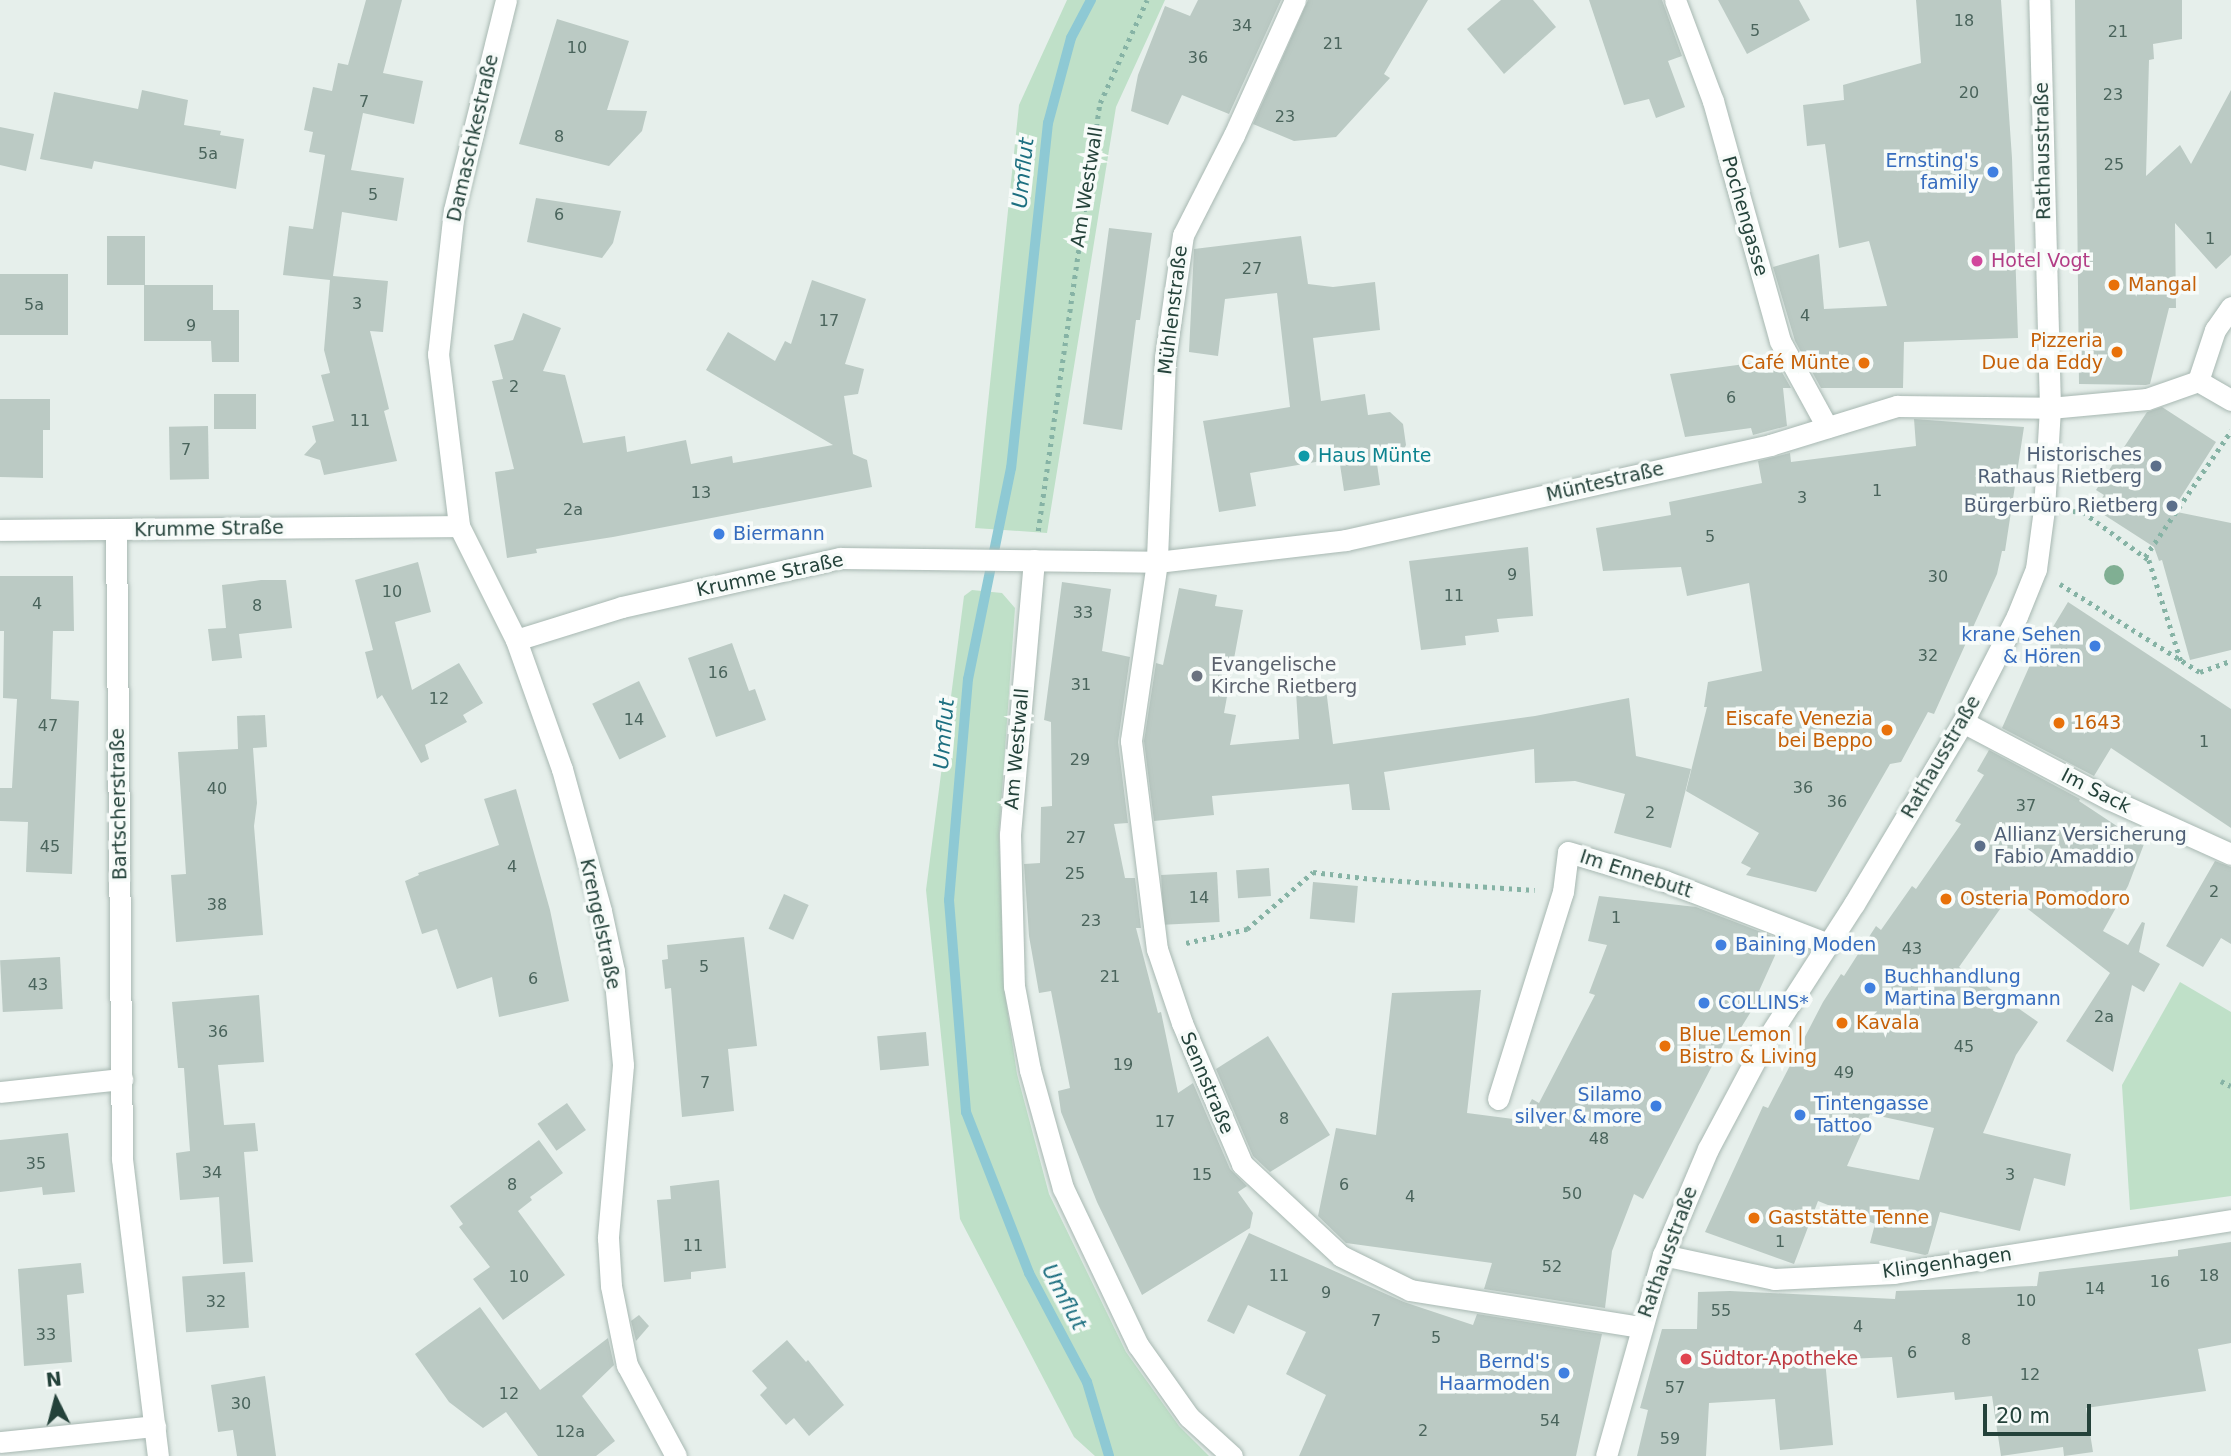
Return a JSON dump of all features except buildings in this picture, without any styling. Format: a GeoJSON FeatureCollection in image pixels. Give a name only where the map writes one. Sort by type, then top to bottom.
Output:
{"type":"FeatureCollection","features":[{"type":"Feature","properties":{"kind":"street","name":"Damaschkestraße"},"geometry":{"type":"LineString","coordinates":[[459,526],[438,354],[454,210],[506,0]]}},
{"type":"Feature","properties":{"kind":"street","name":"Mühlenstraße"},"geometry":{"type":"LineString","coordinates":[[1157,562],[1165,359],[1183,235],[1234,135],[1295,0]]}},
{"type":"Feature","properties":{"kind":"street","name":"Pochengasse"},"geometry":{"type":"LineString","coordinates":[[1675,0],[1713,101],[1780,341],[1826,427]]}},
{"type":"Feature","properties":{"kind":"street","name":"Rathausstraße"},"geometry":{"type":"LineString","coordinates":[[1606,1456],[1640,1327],[1663,1255],[1708,1149],[1765,1042],[1826,943],[1854,904],[1963,722],[2017,616],[2036,569],[2044,509],[2050,408],[2039,0]]}},
{"type":"Feature","properties":{"kind":"street"},"geometry":{"type":"LineString","coordinates":[[2231,307],[2215,330],[2198,382],[2231,400]]}},
{"type":"Feature","properties":{"kind":"street","name":"Müntestraße"},"geometry":{"type":"LineString","coordinates":[[1157,562],[1346,540],[1770,445],[1897,406],[2050,408],[2147,399],[2198,382]]}},
{"type":"Feature","properties":{"kind":"street","name":"Krumme Straße"},"geometry":{"type":"LineString","coordinates":[[0,530],[459,526]]}},
{"type":"Feature","properties":{"kind":"street","name":"Krengelstraße"},"geometry":{"type":"LineString","coordinates":[[459,526],[516,640],[562,769],[601,911],[614,971],[622,1065],[608,1238],[611,1286],[627,1365],[676,1456]]}},
{"type":"Feature","properties":{"kind":"street","name":"Bartscherstraße"},"geometry":{"type":"LineString","coordinates":[[116,530],[122,1159],[158,1456]]}},
{"type":"Feature","properties":{"kind":"street","name":"Krumme Straße"},"geometry":{"type":"LineString","coordinates":[[516,640],[622,607],[839,558],[1157,562]]}},
{"type":"Feature","properties":{"kind":"street","name":"Am Westwall"},"geometry":{"type":"LineString","coordinates":[[1034,560],[1010,835],[1014,986],[1030,1070],[1063,1188],[1138,1345],[1189,1417],[1232,1456]]}},
{"type":"Feature","properties":{"kind":"street","name":"Sennstraße"},"geometry":{"type":"LineString","coordinates":[[1157,562],[1131,741],[1157,949],[1182,1023],[1242,1164],[1341,1256],[1410,1290],[1640,1327]]}},
{"type":"Feature","properties":{"kind":"street","name":"Im Sack"},"geometry":{"type":"LineString","coordinates":[[1963,722],[2109,799],[2231,854]]}},
{"type":"Feature","properties":{"kind":"street","name":"Im Ennebutt"},"geometry":{"type":"LineString","coordinates":[[1498,1099],[1563,892],[1568,852],[1665,881],[1826,943]]}},
{"type":"Feature","properties":{"kind":"street"},"geometry":{"type":"LineString","coordinates":[[0,1092],[122,1079]]}},
{"type":"Feature","properties":{"kind":"street","name":"Klingenhagen"},"geometry":{"type":"LineString","coordinates":[[1663,1255],[1773,1279],[1894,1273],[2231,1220]]}},
{"type":"Feature","properties":{"kind":"street"},"geometry":{"type":"LineString","coordinates":[[0,1442],[155,1426]]}},
{"type":"Feature","properties":{"kind":"path","name":"Am Westwall"},"geometry":{"type":"LineString","coordinates":[[1034,560],[1046,459],[1100,103],[1147,0]]}},
{"type":"Feature","properties":{"kind":"path"},"geometry":{"type":"LineString","coordinates":[[2145,557],[2231,431]]}},
{"type":"Feature","properties":{"kind":"path"},"geometry":{"type":"LineString","coordinates":[[2044,509],[2083,512],[2149,561],[2181,661]]}},
{"type":"Feature","properties":{"kind":"path"},"geometry":{"type":"LineString","coordinates":[[2036,569],[2200,672],[2231,661]]}},
{"type":"Feature","properties":{"kind":"path"},"geometry":{"type":"LineString","coordinates":[[1157,949],[1247,929],[1313,872],[1373,879],[1563,892]]}},
{"type":"Feature","properties":{"kind":"path"},"geometry":{"type":"LineString","coordinates":[[2221,1081],[2231,1086]]}},
{"type":"Feature","properties":{"kind":"green space"},"geometry":{"type":"Polygon","coordinates":[[[1067,0],[1165,0],[1116,107],[1047,533],[975,528],[1019,105],[1067,0]]]}},
{"type":"Feature","properties":{"kind":"green space"},"geometry":{"type":"Polygon","coordinates":[[[972,590],[1002,593],[1015,608],[999,834],[1004,987],[1017,1074],[1049,1194],[1126,1352],[1179,1426],[1209,1456],[1095,1456],[1074,1437],[960,1219],[926,890],[964,596],[972,590]]]}},
{"type":"Feature","properties":{"kind":"green space"},"geometry":{"type":"Polygon","coordinates":[[[2180,982],[2231,1012],[2231,1196],[2130,1210],[2122,1085],[2180,982]]]}},
{"type":"Feature","properties":{"kind":"waterway","name":"Umflut"},"geometry":{"type":"LineString","coordinates":[[1091,0],[1071,38],[1048,123],[1011,468],[968,679],[949,900],[966,1112],[1029,1273],[1087,1382],[1109,1456]]}},
{"type":"Feature","properties":{"kind":"place","name":"Ernsting's family"},"geometry":{"type":"Point","coordinates":[1993,172]}},
{"type":"Feature","properties":{"kind":"place","name":"Hotel Vogt"},"geometry":{"type":"Point","coordinates":[1977,261]}},
{"type":"Feature","properties":{"kind":"place","name":"Mangal"},"geometry":{"type":"Point","coordinates":[2114,285]}},
{"type":"Feature","properties":{"kind":"place","name":"Pizzeria Due da Eddy"},"geometry":{"type":"Point","coordinates":[2117,352]}},
{"type":"Feature","properties":{"kind":"place","name":"Café Münte"},"geometry":{"type":"Point","coordinates":[1864,363]}},
{"type":"Feature","properties":{"kind":"place","name":"Haus Münte"},"geometry":{"type":"Point","coordinates":[1304,456]}},
{"type":"Feature","properties":{"kind":"place","name":"Historisches Rathaus Rietberg"},"geometry":{"type":"Point","coordinates":[2156,466]}},
{"type":"Feature","properties":{"kind":"place","name":"Bürgerbüro Rietberg"},"geometry":{"type":"Point","coordinates":[2172,506]}},
{"type":"Feature","properties":{"kind":"place","name":"Biermann"},"geometry":{"type":"Point","coordinates":[719,534]}},
{"type":"Feature","properties":{"kind":"place","name":"krane Sehen & Hören"},"geometry":{"type":"Point","coordinates":[2095,646]}},
{"type":"Feature","properties":{"kind":"place","name":"Evangelische Kirche Rietberg"},"geometry":{"type":"Point","coordinates":[1197,676]}},
{"type":"Feature","properties":{"kind":"place","name":"1643"},"geometry":{"type":"Point","coordinates":[2059,723]}},
{"type":"Feature","properties":{"kind":"place","name":"Eiscafe Venezia bei Beppo"},"geometry":{"type":"Point","coordinates":[1887,730]}},
{"type":"Feature","properties":{"kind":"place","name":"Allianz Versicherung Fabio Amaddio"},"geometry":{"type":"Point","coordinates":[1980,846]}},
{"type":"Feature","properties":{"kind":"place","name":"Osteria Pomodoro"},"geometry":{"type":"Point","coordinates":[1946,899]}},
{"type":"Feature","properties":{"kind":"place","name":"Baining Moden"},"geometry":{"type":"Point","coordinates":[1721,945]}},
{"type":"Feature","properties":{"kind":"place","name":"Buchhandlung Martina Bergmann"},"geometry":{"type":"Point","coordinates":[1870,988]}},
{"type":"Feature","properties":{"kind":"place","name":"COLLINS*"},"geometry":{"type":"Point","coordinates":[1704,1003]}},
{"type":"Feature","properties":{"kind":"place","name":"Kavala"},"geometry":{"type":"Point","coordinates":[1842,1023]}},
{"type":"Feature","properties":{"kind":"place","name":"Blue Lemon | Bistro & Living"},"geometry":{"type":"Point","coordinates":[1665,1046]}},
{"type":"Feature","properties":{"kind":"place","name":"Silamo silver & more"},"geometry":{"type":"Point","coordinates":[1656,1106]}},
{"type":"Feature","properties":{"kind":"place","name":"Tintengasse Tattoo"},"geometry":{"type":"Point","coordinates":[1800,1115]}},
{"type":"Feature","properties":{"kind":"place","name":"Gaststätte Tenne"},"geometry":{"type":"Point","coordinates":[1754,1218]}},
{"type":"Feature","properties":{"kind":"place","name":"Südtor-Apotheke"},"geometry":{"type":"Point","coordinates":[1686,1359]}},
{"type":"Feature","properties":{"kind":"place","name":"Bernd's Haarmoden"},"geometry":{"type":"Point","coordinates":[1564,1373]}}]}
